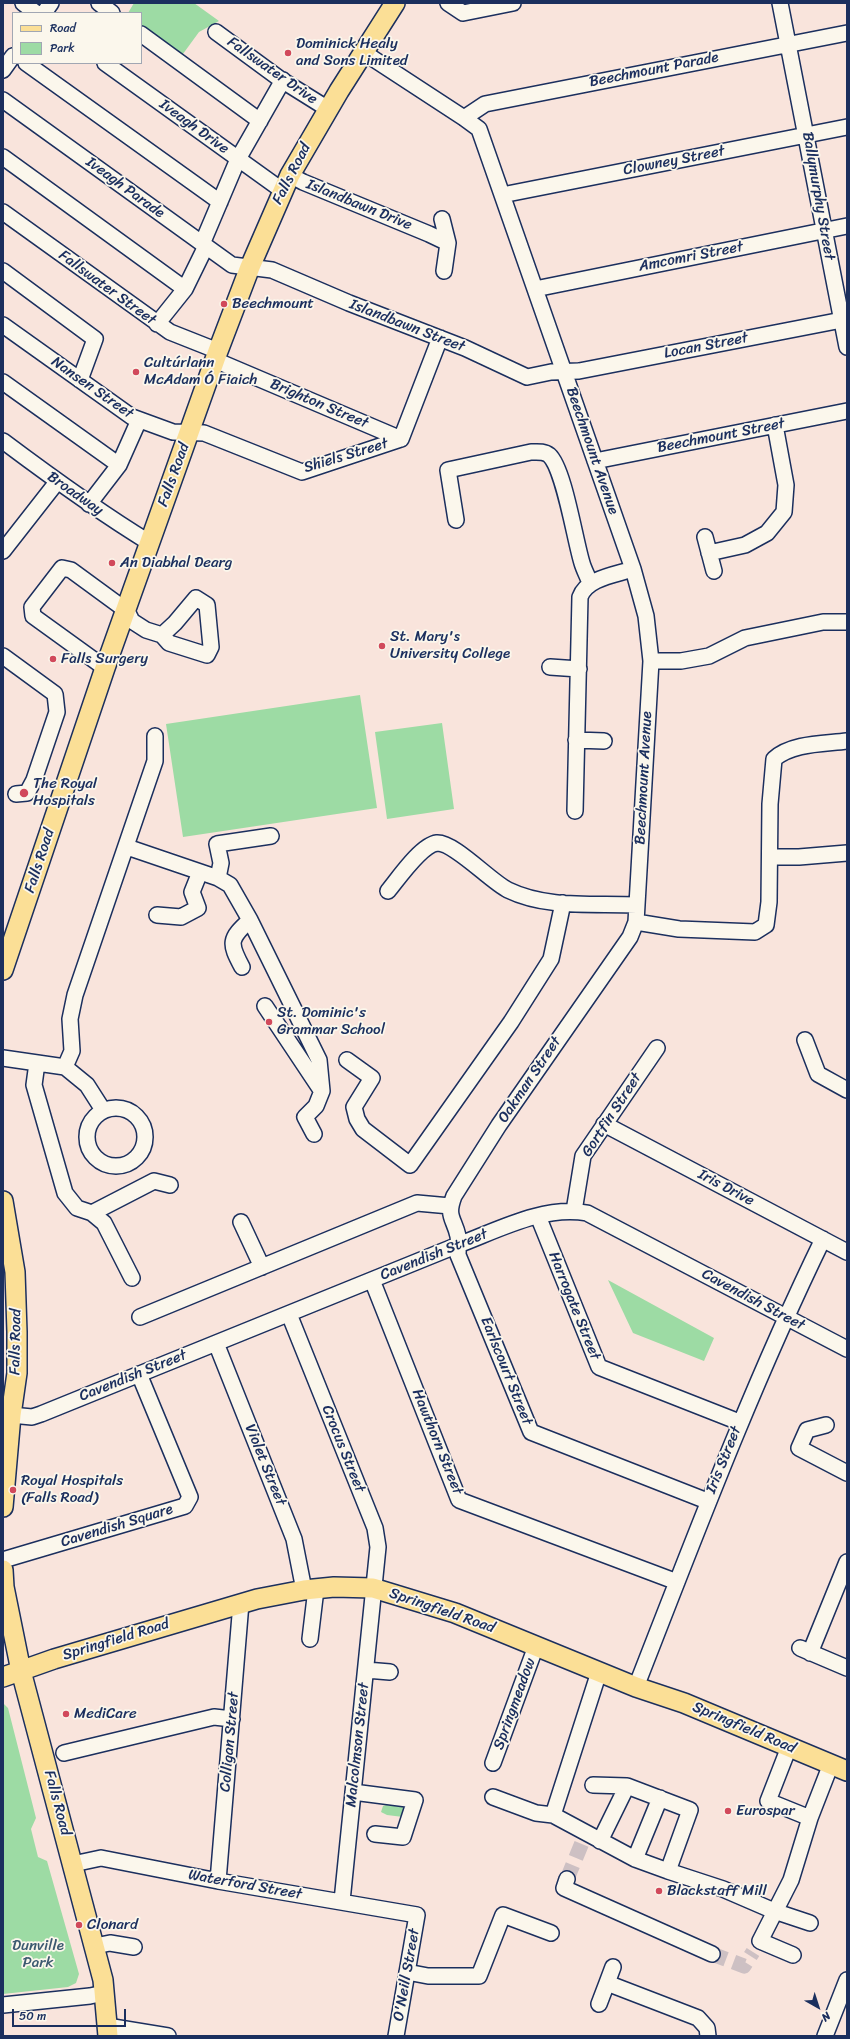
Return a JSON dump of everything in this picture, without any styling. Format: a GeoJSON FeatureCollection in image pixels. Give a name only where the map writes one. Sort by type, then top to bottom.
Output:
{"type":"FeatureCollection","features":[{"type":"Feature","properties":{"kind":"main road","name":"Falls Road"},"geometry":{"type":"LineString","coordinates":[[3,970],[105,668],[127,611],[188,434],[250,267],[286,183],[363,52],[395,3]]}},
{"type":"Feature","properties":{"kind":"main road","name":"Falls Road"},"geometry":{"type":"LineString","coordinates":[[3,1201],[15,1272],[17,1301],[17,1374],[11,1415],[3,1507]]}},
{"type":"Feature","properties":{"kind":"main road","name":"Falls Road"},"geometry":{"type":"LineString","coordinates":[[3,1570],[4,1587],[21,1671],[95,1946],[104,1993],[108,2031]]}},
{"type":"Feature","properties":{"kind":"main road","name":"Springfield Road"},"geometry":{"type":"LineString","coordinates":[[3,1677],[62,1656],[241,1603],[334,1587],[373,1588],[455,1613],[636,1687],[684,1703],[839,1768]]}},
{"type":"Feature","properties":{"kind":"street"},"geometry":{"type":"LineString","coordinates":[[22,3],[35,12]]}},
{"type":"Feature","properties":{"kind":"street"},"geometry":{"type":"LineString","coordinates":[[45,12],[52,3]]}},
{"type":"Feature","properties":{"kind":"street"},"geometry":{"type":"LineString","coordinates":[[99,3],[111,12]]}},
{"type":"Feature","properties":{"kind":"street"},"geometry":{"type":"LineString","coordinates":[[448,3],[463,13],[513,3]]}},
{"type":"Feature","properties":{"kind":"street","name":"Ballymurphy Street"},"geometry":{"type":"LineString","coordinates":[[780,3],[790,44],[823,231],[844,319],[847,347]]}},
{"type":"Feature","properties":{"kind":"street","name":"Fallswater Drive"},"geometry":{"type":"LineString","coordinates":[[216,32],[282,80],[328,110]]}},
{"type":"Feature","properties":{"kind":"street","name":"Beechmount Parade"},"geometry":{"type":"LineString","coordinates":[[464,118],[485,104],[847,33]]}},
{"type":"Feature","properties":{"kind":"street"},"geometry":{"type":"LineString","coordinates":[[142,35],[260,121]]}},
{"type":"Feature","properties":{"kind":"street","name":"Beechmount Avenue"},"geometry":{"type":"LineString","coordinates":[[363,52],[479,129],[633,569],[646,616],[651,661],[636,922]]}},
{"type":"Feature","properties":{"kind":"street"},"geometry":{"type":"LineString","coordinates":[[3,70],[12,57]]}},
{"type":"Feature","properties":{"kind":"street"},"geometry":{"type":"LineString","coordinates":[[27,64],[220,202]]}},
{"type":"Feature","properties":{"kind":"street","name":"Iveagh Drive"},"geometry":{"type":"LineString","coordinates":[[106,64],[238,159],[286,183]]}},
{"type":"Feature","properties":{"kind":"street"},"geometry":{"type":"LineString","coordinates":[[157,324],[185,289],[238,159],[282,80]]}},
{"type":"Feature","properties":{"kind":"street","name":"Iveagh Parade"},"geometry":{"type":"LineString","coordinates":[[3,100],[232,265],[250,267]]}},
{"type":"Feature","properties":{"kind":"street","name":"Clowney Street"},"geometry":{"type":"LineString","coordinates":[[502,195],[847,127]]}},
{"type":"Feature","properties":{"kind":"street"},"geometry":{"type":"LineString","coordinates":[[3,158],[185,289]]}},
{"type":"Feature","properties":{"kind":"street","name":"Islandbawn Drive"},"geometry":{"type":"LineString","coordinates":[[286,183],[303,182],[429,234],[448,244]]}},
{"type":"Feature","properties":{"kind":"street","name":"Fallswater Street"},"geometry":{"type":"LineString","coordinates":[[3,212],[157,324],[217,355]]}},
{"type":"Feature","properties":{"kind":"street"},"geometry":{"type":"LineString","coordinates":[[442,219],[448,244],[444,271]]}},
{"type":"Feature","properties":{"kind":"street","name":"Amcomri Street"},"geometry":{"type":"LineString","coordinates":[[535,289],[847,226]]}},
{"type":"Feature","properties":{"kind":"street","name":"Islandbawn Street"},"geometry":{"type":"LineString","coordinates":[[250,267],[272,270],[349,303],[440,338],[527,377],[550,372],[565,372]]}},
{"type":"Feature","properties":{"kind":"street"},"geometry":{"type":"LineString","coordinates":[[3,271],[95,339],[80,380]]}},
{"type":"Feature","properties":{"kind":"street","name":"Locan Street"},"geometry":{"type":"LineString","coordinates":[[565,372],[579,371],[844,319]]}},
{"type":"Feature","properties":{"kind":"street","name":"Nansen Street"},"geometry":{"type":"LineString","coordinates":[[3,325],[132,417],[173,432],[188,434]]}},
{"type":"Feature","properties":{"kind":"street","name":"Shiels Street"},"geometry":{"type":"LineString","coordinates":[[188,434],[204,434],[302,472],[401,439],[440,338]]}},
{"type":"Feature","properties":{"kind":"street","name":"Brighton Street"},"geometry":{"type":"LineString","coordinates":[[217,355],[401,439]]}},
{"type":"Feature","properties":{"kind":"street"},"geometry":{"type":"LineString","coordinates":[[3,382],[119,466]]}},
{"type":"Feature","properties":{"kind":"street","name":"Beechmount Street"},"geometry":{"type":"LineString","coordinates":[[595,461],[775,424],[847,411]]}},
{"type":"Feature","properties":{"kind":"street"},"geometry":{"type":"LineString","coordinates":[[89,504],[119,466],[139,420]]}},
{"type":"Feature","properties":{"kind":"street"},"geometry":{"type":"LineString","coordinates":[[709,553],[745,544],[767,533],[784,512],[786,485],[775,424]]}},
{"type":"Feature","properties":{"kind":"street","name":"Broadway"},"geometry":{"type":"LineString","coordinates":[[3,441],[57,482],[150,543]]}},
{"type":"Feature","properties":{"kind":"street"},"geometry":{"type":"LineString","coordinates":[[456,520],[448,470],[531,452],[544,452],[550,456],[555,463],[582,564],[590,583]]}},
{"type":"Feature","properties":{"kind":"street"},"geometry":{"type":"LineString","coordinates":[[3,551],[57,482]]}},
{"type":"Feature","properties":{"kind":"street"},"geometry":{"type":"LineString","coordinates":[[705,538],[714,571]]}},
{"type":"Feature","properties":{"kind":"street"},"geometry":{"type":"LineString","coordinates":[[105,668],[33,616],[32,607],[62,568],[71,570],[127,611],[132,621],[146,630],[162,635],[169,643],[206,655],[211,647],[201,602],[162,635]]}},
{"type":"Feature","properties":{"kind":"street"},"geometry":{"type":"LineString","coordinates":[[575,811],[580,597],[583,589],[590,583],[633,569]]}},
{"type":"Feature","properties":{"kind":"street"},"geometry":{"type":"LineString","coordinates":[[651,661],[681,661],[709,656],[745,638],[823,622],[847,622]]}},
{"type":"Feature","properties":{"kind":"street"},"geometry":{"type":"LineString","coordinates":[[3,656],[55,694],[57,712],[34,780],[27,793],[16,794]]}},
{"type":"Feature","properties":{"kind":"street"},"geometry":{"type":"LineString","coordinates":[[550,667],[578,669]]}},
{"type":"Feature","properties":{"kind":"street"},"geometry":{"type":"LineString","coordinates":[[65,1067],[72,1051],[70,1019],[75,995],[127,847],[155,761],[155,736]]}},
{"type":"Feature","properties":{"kind":"street"},"geometry":{"type":"LineString","coordinates":[[576,740],[604,741]]}},
{"type":"Feature","properties":{"kind":"street"},"geometry":{"type":"LineString","coordinates":[[636,922],[679,929],[755,932],[766,925],[769,902],[770,804],[774,759],[783,751],[805,746],[847,741]]}},
{"type":"Feature","properties":{"kind":"street"},"geometry":{"type":"LineString","coordinates":[[218,878],[221,863],[217,844],[271,836]]}},
{"type":"Feature","properties":{"kind":"street"},"geometry":{"type":"LineString","coordinates":[[388,892],[417,857],[430,845],[438,843],[451,847],[507,889],[531,899],[563,903],[637,905]]}},
{"type":"Feature","properties":{"kind":"street"},"geometry":{"type":"LineString","coordinates":[[127,847],[218,878],[230,885],[250,920],[319,1060],[322,1091],[316,1106],[306,1117],[314,1134]]}},
{"type":"Feature","properties":{"kind":"street"},"geometry":{"type":"LineString","coordinates":[[770,857],[799,857],[847,853]]}},
{"type":"Feature","properties":{"kind":"street"},"geometry":{"type":"LineString","coordinates":[[157,916],[181,917],[198,908],[192,892],[200,872]]}},
{"type":"Feature","properties":{"kind":"street"},"geometry":{"type":"LineString","coordinates":[[346,1060],[372,1078],[354,1107],[357,1119],[363,1129],[410,1165],[511,1022],[551,959],[563,903]]}},
{"type":"Feature","properties":{"kind":"street"},"geometry":{"type":"LineString","coordinates":[[242,967],[232,948],[233,941],[240,929],[250,920]]}},
{"type":"Feature","properties":{"kind":"street","name":"Oakman Street"},"geometry":{"type":"LineString","coordinates":[[450,1206],[454,1196],[499,1125],[630,936],[636,922]]}},
{"type":"Feature","properties":{"kind":"street"},"geometry":{"type":"LineString","coordinates":[[264,1006],[322,1091]]}},
{"type":"Feature","properties":{"kind":"street"},"geometry":{"type":"LineString","coordinates":[[805,1040],[818,1074],[847,1090]]}},
{"type":"Feature","properties":{"kind":"street","name":"Gortfin Street"},"geometry":{"type":"LineString","coordinates":[[574,1211],[583,1156],[657,1048]]}},
{"type":"Feature","properties":{"kind":"street"},"geometry":{"type":"LineString","coordinates":[[3,1058],[65,1067],[88,1085],[103,1110]]}},
{"type":"Feature","properties":{"kind":"street"},"geometry":{"type":"LineString","coordinates":[[37,1063],[34,1085],[65,1193],[77,1208],[92,1213],[104,1223],[132,1278]]}},
{"type":"Feature","properties":{"kind":"street","name":"Iris Drive"},"geometry":{"type":"LineString","coordinates":[[604,1124],[847,1252]]}},
{"type":"Feature","properties":{"kind":"street"},"geometry":{"type":"LineString","coordinates":[[92,1213],[154,1181],[170,1185]]}},
{"type":"Feature","properties":{"kind":"street"},"geometry":{"type":"LineString","coordinates":[[140,1317],[417,1203],[450,1206],[451,1219],[458,1235],[458,1245]]}},
{"type":"Feature","properties":{"kind":"street","name":"Cavendish Street"},"geometry":{"type":"LineString","coordinates":[[11,1415],[32,1417],[41,1414],[458,1245],[538,1216],[574,1211],[587,1213],[847,1349]]}},
{"type":"Feature","properties":{"kind":"street","name":"Harrogate Street"},"geometry":{"type":"LineString","coordinates":[[538,1216],[599,1367],[739,1422]]}},
{"type":"Feature","properties":{"kind":"street"},"geometry":{"type":"LineString","coordinates":[[241,1222],[262,1267]]}},
{"type":"Feature","properties":{"kind":"street","name":"Iris Street"},"geometry":{"type":"LineString","coordinates":[[636,1687],[707,1501],[739,1422],[785,1317],[823,1240]]}},
{"type":"Feature","properties":{"kind":"street","name":"Earlscourt Street"},"geometry":{"type":"LineString","coordinates":[[458,1245],[458,1255],[531,1432],[707,1501]]}},
{"type":"Feature","properties":{"kind":"street","name":"Hawthorn Street"},"geometry":{"type":"LineString","coordinates":[[372,1280],[459,1500],[677,1582]]}},
{"type":"Feature","properties":{"kind":"street","name":"Crocus Street"},"geometry":{"type":"LineString","coordinates":[[289,1314],[375,1528],[378,1547],[373,1588]]}},
{"type":"Feature","properties":{"kind":"street","name":"Violet Street"},"geometry":{"type":"LineString","coordinates":[[216,1342],[294,1539],[310,1590],[310,1639]]}},
{"type":"Feature","properties":{"kind":"street","name":"Cavendish Square"},"geometry":{"type":"LineString","coordinates":[[3,1560],[186,1506],[190,1497],[139,1374]]}},
{"type":"Feature","properties":{"kind":"street"},"geometry":{"type":"LineString","coordinates":[[826,1425],[807,1430],[799,1448],[847,1473]]}},
{"type":"Feature","properties":{"kind":"street"},"geometry":{"type":"LineString","coordinates":[[847,1562],[805,1651],[847,1668]]}},
{"type":"Feature","properties":{"kind":"street","name":"Malcolmson Street"},"geometry":{"type":"LineString","coordinates":[[342,1901],[373,1588]]}},
{"type":"Feature","properties":{"kind":"street","name":"Colligan Street"},"geometry":{"type":"LineString","coordinates":[[218,1881],[241,1603]]}},
{"type":"Feature","properties":{"kind":"street","name":"Springmeadow"},"geometry":{"type":"LineString","coordinates":[[493,1763],[536,1646]]}},
{"type":"Feature","properties":{"kind":"street"},"geometry":{"type":"LineString","coordinates":[[366,1670],[390,1672]]}},
{"type":"Feature","properties":{"kind":"street"},"geometry":{"type":"LineString","coordinates":[[553,1815],[599,1672]]}},
{"type":"Feature","properties":{"kind":"street"},"geometry":{"type":"LineString","coordinates":[[64,1753],[214,1717],[232,1719]]}},
{"type":"Feature","properties":{"kind":"street"},"geometry":{"type":"LineString","coordinates":[[789,1747],[768,1801],[810,1818]]}},
{"type":"Feature","properties":{"kind":"street"},"geometry":{"type":"LineString","coordinates":[[792,1955],[757,1947],[791,1880],[810,1818],[839,1768]]}},
{"type":"Feature","properties":{"kind":"street"},"geometry":{"type":"LineString","coordinates":[[593,1785],[627,1786],[690,1810],[668,1871]]}},
{"type":"Feature","properties":{"kind":"street"},"geometry":{"type":"LineString","coordinates":[[600,1840],[627,1786]]}},
{"type":"Feature","properties":{"kind":"street"},"geometry":{"type":"LineString","coordinates":[[353,1792],[415,1800],[403,1837],[375,1834]]}},
{"type":"Feature","properties":{"kind":"street"},"geometry":{"type":"LineString","coordinates":[[493,1797],[536,1813],[553,1815],[586,1835],[600,1840],[635,1859],[723,1889],[774,1911],[810,1923]]}},
{"type":"Feature","properties":{"kind":"street"},"geometry":{"type":"LineString","coordinates":[[635,1859],[660,1798]]}},
{"type":"Feature","properties":{"kind":"street","name":"Waterford Street"},"geometry":{"type":"LineString","coordinates":[[73,1864],[101,1858],[218,1881],[417,1915]]}},
{"type":"Feature","properties":{"kind":"street"},"geometry":{"type":"LineString","coordinates":[[567,1879],[564,1888],[712,1954]]}},
{"type":"Feature","properties":{"kind":"street","name":"O'Neill Street"},"geometry":{"type":"LineString","coordinates":[[396,2036],[417,1915]]}},
{"type":"Feature","properties":{"kind":"street"},"geometry":{"type":"LineString","coordinates":[[407,1972],[428,1976],[479,1976],[503,1915],[551,1933]]}},
{"type":"Feature","properties":{"kind":"street"},"geometry":{"type":"LineString","coordinates":[[95,1946],[110,1943],[134,1947]]}},
{"type":"Feature","properties":{"kind":"street"},"geometry":{"type":"LineString","coordinates":[[599,2004],[613,1967]]}},
{"type":"Feature","properties":{"kind":"street"},"geometry":{"type":"LineString","coordinates":[[825,2036],[847,1980]]}},
{"type":"Feature","properties":{"kind":"street"},"geometry":{"type":"LineString","coordinates":[[606,1984],[698,2018],[707,2028],[708,2036]]}},
{"type":"Feature","properties":{"kind":"street"},"geometry":{"type":"LineString","coordinates":[[3,2005],[90,1996],[104,1993]]}},
{"type":"Feature","properties":{"kind":"street"},"geometry":{"type":"LineString","coordinates":[[108,2031],[168,2036]]}},
{"type":"Feature","properties":{"kind":"green space"},"geometry":{"type":"Polygon","coordinates":[[[134,3],[194,3],[219,21],[199,32],[180,58],[142,30],[142,12],[129,12],[134,3]]]}},
{"type":"Feature","properties":{"kind":"green space"},"geometry":{"type":"Polygon","coordinates":[[[360,695],[377,808],[183,837],[166,724],[360,695]]]}},
{"type":"Feature","properties":{"kind":"green space"},"geometry":{"type":"Polygon","coordinates":[[[442,723],[454,809],[387,819],[375,732],[442,723]]]}},
{"type":"Feature","properties":{"kind":"green space"},"geometry":{"type":"Polygon","coordinates":[[[608,1280],[714,1338],[704,1361],[633,1333],[608,1280]]]}},
{"type":"Feature","properties":{"kind":"green space","name":"Dunville Park"},"geometry":{"type":"Polygon","coordinates":[[[3,1703],[8,1708],[36,1818],[31,1829],[38,1857],[47,1861],[79,1974],[76,1983],[68,1987],[3,1994],[3,1703]]]}},
{"type":"Feature","properties":{"kind":"green space"},"geometry":{"type":"Polygon","coordinates":[[[383,1806],[403,1807],[407,1810],[403,1817],[387,1815],[381,1812],[383,1806]]]}},
{"type":"Feature","properties":{"kind":"tunnel"},"geometry":{"type":"LineString","coordinates":[[567,1879],[584,1838]]}},
{"type":"Feature","properties":{"kind":"tunnel"},"geometry":{"type":"LineString","coordinates":[[712,1954],[744,1966],[753,1952]]}},
{"type":"Feature","properties":{"kind":"place","name":"Dominick Healy and Sons Limited"},"geometry":{"type":"Point","coordinates":[288,53]}},
{"type":"Feature","properties":{"kind":"place","name":"Beechmount"},"geometry":{"type":"Point","coordinates":[224,304]}},
{"type":"Feature","properties":{"kind":"place","name":"Cultúrlann McAdam Ó Fiaich"},"geometry":{"type":"Point","coordinates":[136,372]}},
{"type":"Feature","properties":{"kind":"place","name":"An Diabhal Dearg"},"geometry":{"type":"Point","coordinates":[112,563]}},
{"type":"Feature","properties":{"kind":"place","name":"St. Mary's University College"},"geometry":{"type":"Point","coordinates":[382,646]}},
{"type":"Feature","properties":{"kind":"place","name":"Falls Surgery"},"geometry":{"type":"Point","coordinates":[53,659]}},
{"type":"Feature","properties":{"kind":"place","name":"The Royal Hospitals"},"geometry":{"type":"Point","coordinates":[24,793]}},
{"type":"Feature","properties":{"kind":"place","name":"St. Dominic's Grammar School"},"geometry":{"type":"Point","coordinates":[269,1022]}},
{"type":"Feature","properties":{"kind":"place","name":"Royal Hospitals (Falls Road)"},"geometry":{"type":"Point","coordinates":[13,1490]}},
{"type":"Feature","properties":{"kind":"place","name":"MediCare"},"geometry":{"type":"Point","coordinates":[66,1714]}},
{"type":"Feature","properties":{"kind":"place","name":"Eurospar"},"geometry":{"type":"Point","coordinates":[728,1811]}},
{"type":"Feature","properties":{"kind":"place","name":"Blackstaff Mill"},"geometry":{"type":"Point","coordinates":[659,1891]}},
{"type":"Feature","properties":{"kind":"place","name":"Clonard"},"geometry":{"type":"Point","coordinates":[79,1925]}}]}
